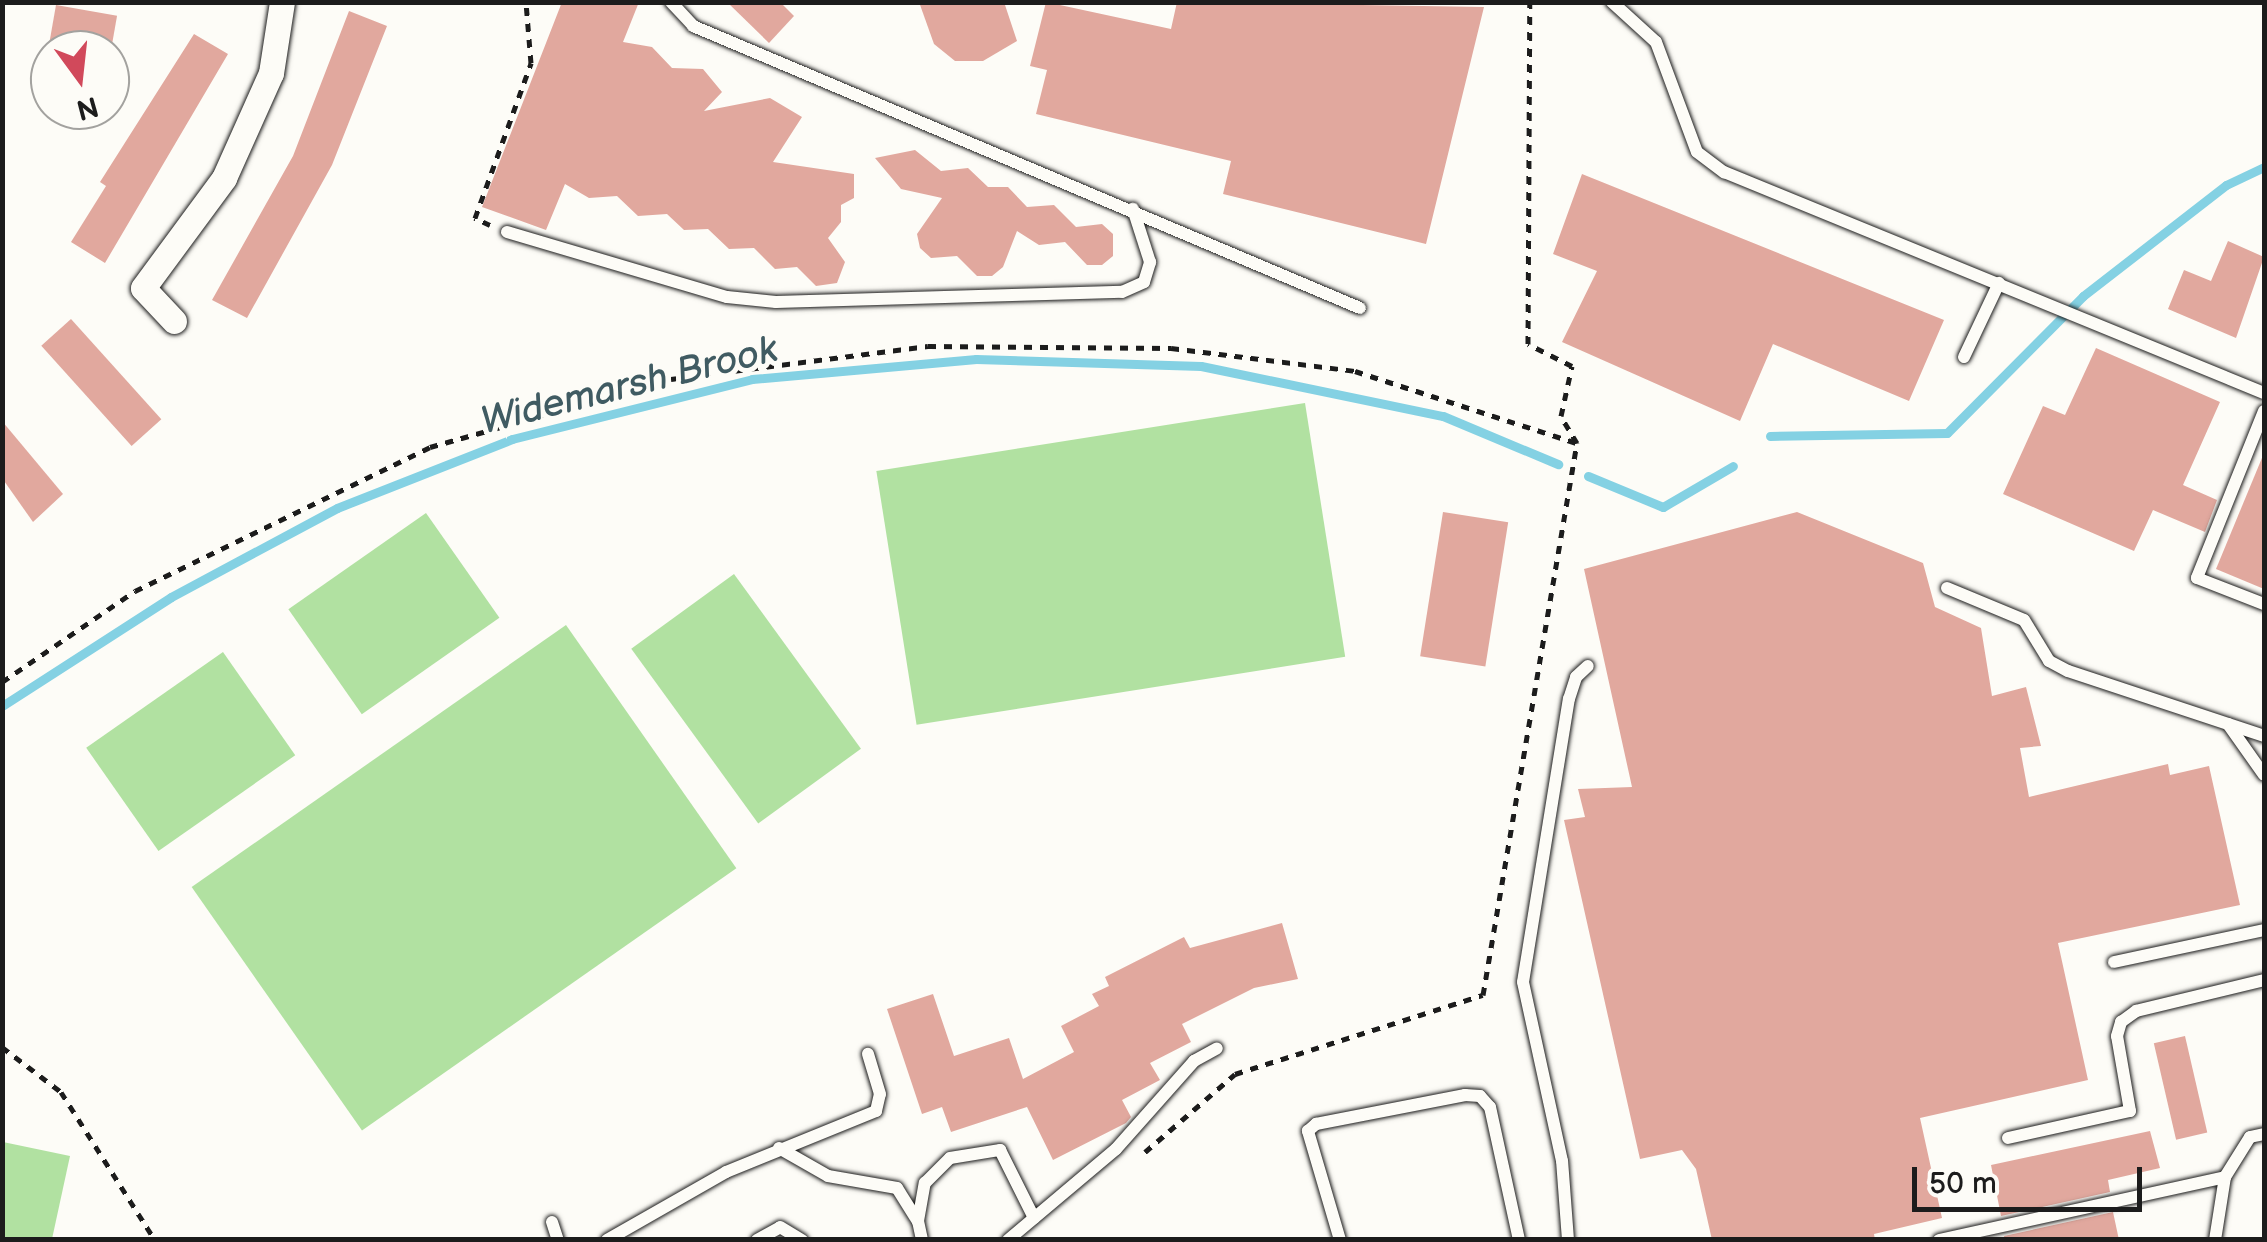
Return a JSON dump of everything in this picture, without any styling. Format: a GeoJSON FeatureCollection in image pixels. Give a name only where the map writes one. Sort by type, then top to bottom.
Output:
{"type":"FeatureCollection","features":[{"type":"Feature","properties":{"kind":"street"},"geometry":{"type":"LineString","coordinates":[[174,320],[143,288],[224,178],[271,74],[277,3]]}},
{"type":"Feature","properties":{"kind":"lane"},"geometry":{"type":"LineString","coordinates":[[671,2],[693,26],[1360,308]]}},
{"type":"Feature","properties":{"kind":"lane"},"geometry":{"type":"LineString","coordinates":[[1612,2],[1656,42],[1697,152],[1724,172],[2092,319],[2264,393]]}},
{"type":"Feature","properties":{"kind":"lane"},"geometry":{"type":"LineString","coordinates":[[507,232],[727,297],[776,302],[1122,292],[1144,282],[1150,262],[1133,209]]}},
{"type":"Feature","properties":{"kind":"lane"},"geometry":{"type":"LineString","coordinates":[[1964,356],[1999,283]]}},
{"type":"Feature","properties":{"kind":"lane"},"geometry":{"type":"LineString","coordinates":[[2264,411],[2197,578],[2264,604]]}},
{"type":"Feature","properties":{"kind":"lane"},"geometry":{"type":"LineString","coordinates":[[1947,588],[2024,620],[2049,661],[2068,670],[2264,736]]}},
{"type":"Feature","properties":{"kind":"lane"},"geometry":{"type":"LineString","coordinates":[[1568,1240],[1562,1161],[1523,982],[1570,699],[1576,678],[1588,666]]}},
{"type":"Feature","properties":{"kind":"lane"},"geometry":{"type":"LineString","coordinates":[[2228,723],[2264,775]]}},
{"type":"Feature","properties":{"kind":"lane"},"geometry":{"type":"LineString","coordinates":[[2114,962],[2264,930]]}},
{"type":"Feature","properties":{"kind":"lane"},"geometry":{"type":"LineString","coordinates":[[2008,1138],[2130,1110],[2117,1036],[2121,1022],[2136,1011],[2264,980]]}},
{"type":"Feature","properties":{"kind":"lane"},"geometry":{"type":"LineString","coordinates":[[1008,1240],[1116,1148],[1194,1061],[1217,1048]]}},
{"type":"Feature","properties":{"kind":"lane"},"geometry":{"type":"LineString","coordinates":[[607,1240],[779,1148],[876,1112],[880,1094],[868,1054]]}},
{"type":"Feature","properties":{"kind":"lane"},"geometry":{"type":"LineString","coordinates":[[1340,1240],[1308,1131],[1316,1124],[1465,1095],[1480,1096],[1490,1107],[1519,1240]]}},
{"type":"Feature","properties":{"kind":"lane"},"geometry":{"type":"LineString","coordinates":[[2215,1240],[2225,1177],[2250,1137],[2264,1134]]}},
{"type":"Feature","properties":{"kind":"lane"},"geometry":{"type":"LineString","coordinates":[[779,1148],[828,1176],[896,1188],[918,1222],[922,1240]]}},
{"type":"Feature","properties":{"kind":"lane"},"geometry":{"type":"LineString","coordinates":[[918,1222],[925,1183],[950,1158],[1000,1150],[1034,1218]]}},
{"type":"Feature","properties":{"kind":"lane"},"geometry":{"type":"LineString","coordinates":[[1938,1240],[2225,1177]]}},
{"type":"Feature","properties":{"kind":"lane"},"geometry":{"type":"LineString","coordinates":[[552,1222],[558,1240]]}},
{"type":"Feature","properties":{"kind":"lane"},"geometry":{"type":"LineString","coordinates":[[757,1240],[780,1227],[802,1240]]}},
{"type":"Feature","properties":{"kind":"path"},"geometry":{"type":"LineString","coordinates":[[507,232],[475,218],[531,64],[526,2]]}},
{"type":"Feature","properties":{"kind":"path"},"geometry":{"type":"LineString","coordinates":[[1132,1163],[1235,1074],[1483,995],[1577,443],[1562,416],[1572,366],[1528,344],[1530,2]]}},
{"type":"Feature","properties":{"kind":"path"},"geometry":{"type":"LineString","coordinates":[[2,682],[135,591],[430,447],[671,379],[928,346],[1171,348],[1356,371],[1577,443]]}},
{"type":"Feature","properties":{"kind":"path"},"geometry":{"type":"LineString","coordinates":[[2,1047],[61,1092],[154,1240]]}},
{"type":"Feature","properties":{"kind":"green space"},"geometry":{"type":"Polygon","coordinates":[[[1305,403],[1345,657],[917,725],[876,471],[1305,403]]]}},
{"type":"Feature","properties":{"kind":"green space"},"geometry":{"type":"Polygon","coordinates":[[[426,513],[499,618],[362,714],[288,609],[426,513]]]}},
{"type":"Feature","properties":{"kind":"green space"},"geometry":{"type":"Polygon","coordinates":[[[734,574],[861,749],[758,823],[631,649],[734,574]]]}},
{"type":"Feature","properties":{"kind":"green space"},"geometry":{"type":"Polygon","coordinates":[[[566,625],[736,868],[362,1130],[192,887],[566,625]]]}},
{"type":"Feature","properties":{"kind":"green space"},"geometry":{"type":"Polygon","coordinates":[[[223,652],[295,755],[158,851],[86,748],[223,652]]]}},
{"type":"Feature","properties":{"kind":"green space"},"geometry":{"type":"Polygon","coordinates":[[[3,1142],[70,1156],[52,1239],[3,1239],[3,1142]]]}},
{"type":"Feature","properties":{"kind":"building"},"geometry":{"type":"Polygon","coordinates":[[[562,2],[639,2],[623,42],[652,47],[672,68],[703,69],[722,92],[704,111],[770,98],[802,117],[773,162],[854,174],[854,198],[841,205],[841,222],[828,238],[845,262],[837,283],[816,286],[797,267],[775,269],[754,248],[729,249],[708,229],[684,230],[667,214],[638,216],[617,196],[589,198],[565,184],[546,230],[482,207],[562,2]]]}},
{"type":"Feature","properties":{"kind":"building"},"geometry":{"type":"Polygon","coordinates":[[[727,2],[780,2],[794,16],[769,43],[727,2]]]}},
{"type":"Feature","properties":{"kind":"building"},"geometry":{"type":"Polygon","coordinates":[[[919,2],[1004,2],[1017,41],[983,61],[955,61],[934,44],[919,2]]]}},
{"type":"Feature","properties":{"kind":"building"},"geometry":{"type":"Polygon","coordinates":[[[1046,2],[1171,29],[1177,2],[1484,7],[1426,244],[1223,194],[1231,161],[1036,114],[1047,70],[1030,66],[1046,2]]]}},
{"type":"Feature","properties":{"kind":"building"},"geometry":{"type":"Polygon","coordinates":[[[56,5],[117,16],[115,30],[52,30],[56,5]]]}},
{"type":"Feature","properties":{"kind":"building"},"geometry":{"type":"Polygon","coordinates":[[[349,11],[387,26],[332,165],[247,318],[212,300],[293,156],[349,11]]]}},
{"type":"Feature","properties":{"kind":"building"},"geometry":{"type":"Polygon","coordinates":[[[194,34],[228,54],[105,263],[71,242],[106,186],[100,182],[194,34]]]}},
{"type":"Feature","properties":{"kind":"building"},"geometry":{"type":"Polygon","coordinates":[[[915,150],[941,171],[968,168],[988,187],[1008,187],[1027,207],[1054,205],[1076,227],[1102,224],[1113,234],[1113,256],[1102,265],[1087,265],[1065,242],[1039,245],[1017,231],[1003,267],[992,276],[977,276],[957,256],[931,258],[920,248],[917,234],[942,198],[901,189],[875,158],[915,150]]]}},
{"type":"Feature","properties":{"kind":"building"},"geometry":{"type":"Polygon","coordinates":[[[1582,174],[1944,320],[1909,401],[1773,344],[1740,421],[1562,342],[1597,271],[1553,254],[1582,174]]]}},
{"type":"Feature","properties":{"kind":"building"},"geometry":{"type":"Polygon","coordinates":[[[2228,241],[2264,257],[2236,338],[2168,309],[2184,270],[2211,281],[2228,241]]]}},
{"type":"Feature","properties":{"kind":"building"},"geometry":{"type":"Polygon","coordinates":[[[71,319],[161,419],[132,446],[41,346],[71,319]]]}},
{"type":"Feature","properties":{"kind":"building"},"geometry":{"type":"Polygon","coordinates":[[[2096,348],[2220,402],[2183,485],[2217,500],[2205,532],[2153,510],[2134,551],[2003,494],[2043,406],[2065,415],[2096,348]]]}},
{"type":"Feature","properties":{"kind":"building"},"geometry":{"type":"Polygon","coordinates":[[[2,421],[63,494],[33,522],[2,478],[2,421]]]}},
{"type":"Feature","properties":{"kind":"building"},"geometry":{"type":"Polygon","coordinates":[[[2264,453],[2264,589],[2216,569],[2264,453]]]}},
{"type":"Feature","properties":{"kind":"building"},"geometry":{"type":"Polygon","coordinates":[[[1443,512],[1508,522],[1485,667],[1420,656],[1443,512]]]}},
{"type":"Feature","properties":{"kind":"building"},"geometry":{"type":"Polygon","coordinates":[[[1797,512],[1923,563],[1935,607],[1981,628],[1992,696],[2026,687],[2041,746],[2020,748],[2029,797],[2168,764],[2170,775],[2209,766],[2240,905],[2058,943],[2088,1080],[1920,1118],[1942,1218],[1874,1234],[1875,1240],[1712,1240],[1696,1169],[1682,1150],[1640,1159],[1564,820],[1585,817],[1578,789],[1632,787],[1584,569],[1797,512]]]}},
{"type":"Feature","properties":{"kind":"building"},"geometry":{"type":"Polygon","coordinates":[[[1282,923],[1298,979],[1254,988],[1182,1024],[1191,1042],[1150,1063],[1160,1080],[1122,1100],[1131,1117],[1126,1123],[1053,1160],[1027,1107],[951,1132],[942,1107],[922,1114],[887,1009],[933,994],[954,1056],[1009,1038],[1023,1079],[1074,1052],[1061,1026],[1099,1006],[1092,994],[1109,986],[1105,977],[1184,937],[1190,948],[1282,923]]]}},
{"type":"Feature","properties":{"kind":"building"},"geometry":{"type":"Polygon","coordinates":[[[2185,1036],[2207,1132],[2176,1140],[2154,1043],[2185,1036]]]}},
{"type":"Feature","properties":{"kind":"building"},"geometry":{"type":"Polygon","coordinates":[[[2150,1131],[2160,1168],[2108,1180],[2110,1192],[2001,1216],[1991,1165],[2150,1131]]]}},
{"type":"Feature","properties":{"kind":"building"},"geometry":{"type":"Polygon","coordinates":[[[2113,1212],[2119,1240],[2005,1240],[2004,1236],[2113,1212]]]}},
{"type":"Feature","properties":{"kind":"waterway","name":"Widemarsh Brook"},"geometry":{"type":"LineString","coordinates":[[1770,436],[1947,433],[2083,296],[2226,185],[2264,167]]}},
{"type":"Feature","properties":{"kind":"waterway","name":"Widemarsh Brook"},"geometry":{"type":"LineString","coordinates":[[2,706],[171,597],[337,508],[512,439],[752,379],[976,359],[1201,366],[1443,416],[1558,464]]}},
{"type":"Feature","properties":{"kind":"waterway","name":"Widemarsh Brook"},"geometry":{"type":"LineString","coordinates":[[1588,476],[1663,507],[1733,466]]}}]}
